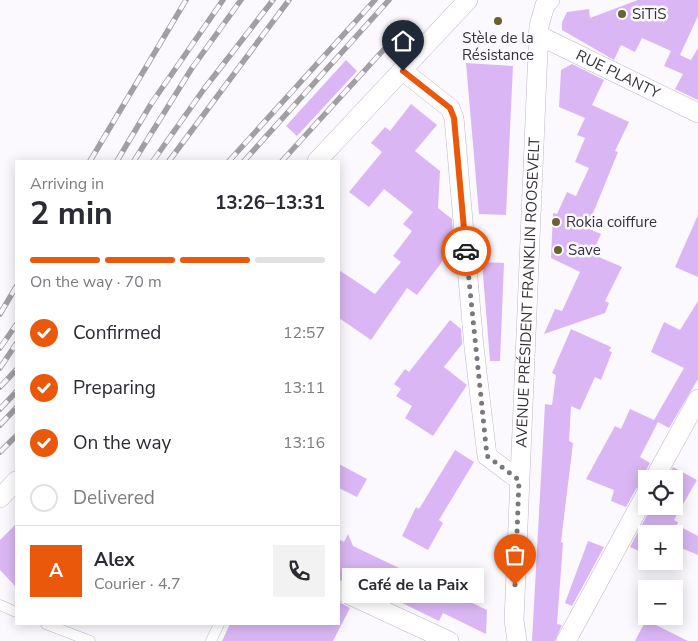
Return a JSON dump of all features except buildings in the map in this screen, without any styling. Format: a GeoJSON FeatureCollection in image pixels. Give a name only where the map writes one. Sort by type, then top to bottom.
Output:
{"type":"FeatureCollection","features":[{"type":"Feature","properties":{"kind":"street"},"geometry":{"type":"LineString","coordinates":[[318,160],[468,0]]}},
{"type":"Feature","properties":{"kind":"street","name":"AVENUE PRÉSIDENT FRANKLIN ROOSEVELT"},"geometry":{"type":"LineString","coordinates":[[517,641],[514,620],[538,35],[548,2]]}},
{"type":"Feature","properties":{"kind":"street","name":"RUE PLANTY"},"geometry":{"type":"LineString","coordinates":[[538,35],[698,112]]}},
{"type":"Feature","properties":{"kind":"street"},"geometry":{"type":"LineString","coordinates":[[403,71],[450,108],[454,118],[474,347],[487,456],[519,480]]}},
{"type":"Feature","properties":{"kind":"street"},"geometry":{"type":"LineString","coordinates":[[659,470],[698,399]]}},
{"type":"Feature","properties":{"kind":"street"},"geometry":{"type":"LineString","coordinates":[[0,498],[15,483]]}},
{"type":"Feature","properties":{"kind":"street"},"geometry":{"type":"LineString","coordinates":[[566,641],[638,509]]}},
{"type":"Feature","properties":{"kind":"street"},"geometry":{"type":"LineString","coordinates":[[340,590],[449,641]]}},
{"type":"Feature","properties":{"kind":"street"},"geometry":{"type":"LineString","coordinates":[[508,641],[514,620]]}},
{"type":"Feature","properties":{"kind":"lane"},"geometry":{"type":"LineString","coordinates":[[0,606],[15,612]]}},
{"type":"Feature","properties":{"kind":"lane"},"geometry":{"type":"LineString","coordinates":[[49,625],[90,641]]}},
{"type":"Feature","properties":{"kind":"lane"},"geometry":{"type":"LineString","coordinates":[[211,641],[219,625]]}},
{"type":"Feature","properties":{"kind":"railway"},"geometry":{"type":"LineString","coordinates":[[91,160],[186,0]]}},
{"type":"Feature","properties":{"kind":"railway"},"geometry":{"type":"LineString","coordinates":[[118,160],[151,104],[223,0]]}},
{"type":"Feature","properties":{"kind":"railway"},"geometry":{"type":"LineString","coordinates":[[135,160],[192,68],[241,0]]}},
{"type":"Feature","properties":{"kind":"railway"},"geometry":{"type":"LineString","coordinates":[[154,160],[204,89],[273,0]]}},
{"type":"Feature","properties":{"kind":"railway"},"geometry":{"type":"LineString","coordinates":[[170,160],[289,0]]}},
{"type":"Feature","properties":{"kind":"railway"},"geometry":{"type":"LineString","coordinates":[[230,160],[375,0]]}},
{"type":"Feature","properties":{"kind":"railway"},"geometry":{"type":"LineString","coordinates":[[245,160],[389,0]]}},
{"type":"Feature","properties":{"kind":"railway"},"geometry":{"type":"LineString","coordinates":[[283,160],[408,23]]}},
{"type":"Feature","properties":{"kind":"railway"},"geometry":{"type":"LineString","coordinates":[[0,314],[15,289]]}},
{"type":"Feature","properties":{"kind":"railway"},"geometry":{"type":"LineString","coordinates":[[0,348],[15,326]]}},
{"type":"Feature","properties":{"kind":"railway"},"geometry":{"type":"LineString","coordinates":[[0,368],[15,346]]}},
{"type":"Feature","properties":{"kind":"railway"},"geometry":{"type":"LineString","coordinates":[[0,387],[15,371]]}},
{"type":"Feature","properties":{"kind":"railway"},"geometry":{"type":"LineString","coordinates":[[0,409],[15,393]]}},
{"type":"Feature","properties":{"kind":"railway"},"geometry":{"type":"LineString","coordinates":[[0,425],[15,409]]}},
{"type":"Feature","properties":{"kind":"railway"},"geometry":{"type":"LineString","coordinates":[[0,452],[15,437]]}},
{"type":"Feature","properties":{"kind":"way so far"},"geometry":{"type":"LineString","coordinates":[[466,251],[474,347],[487,456],[519,480],[515,585]]}},
{"type":"Feature","properties":{"kind":"place","name":"SiTiS"},"geometry":{"type":"Point","coordinates":[622,14]}},
{"type":"Feature","properties":{"kind":"place","name":"Stèle de la Résistance"},"geometry":{"type":"Point","coordinates":[498,21]}},
{"type":"Feature","properties":{"kind":"place","name":"Rokia coiffure"},"geometry":{"type":"Point","coordinates":[556,222]}},
{"type":"Feature","properties":{"kind":"place","name":"Save"},"geometry":{"type":"Point","coordinates":[558,250]}},
{"type":"Feature","properties":{"kind":"place","name":"Café de la Paix"},"geometry":{"type":"Point","coordinates":[515,585]}},
{"type":"Feature","properties":{"kind":"route"},"geometry":{"type":"LineString","coordinates":[[403,71],[450,108],[454,118],[466,251]]}}]}
